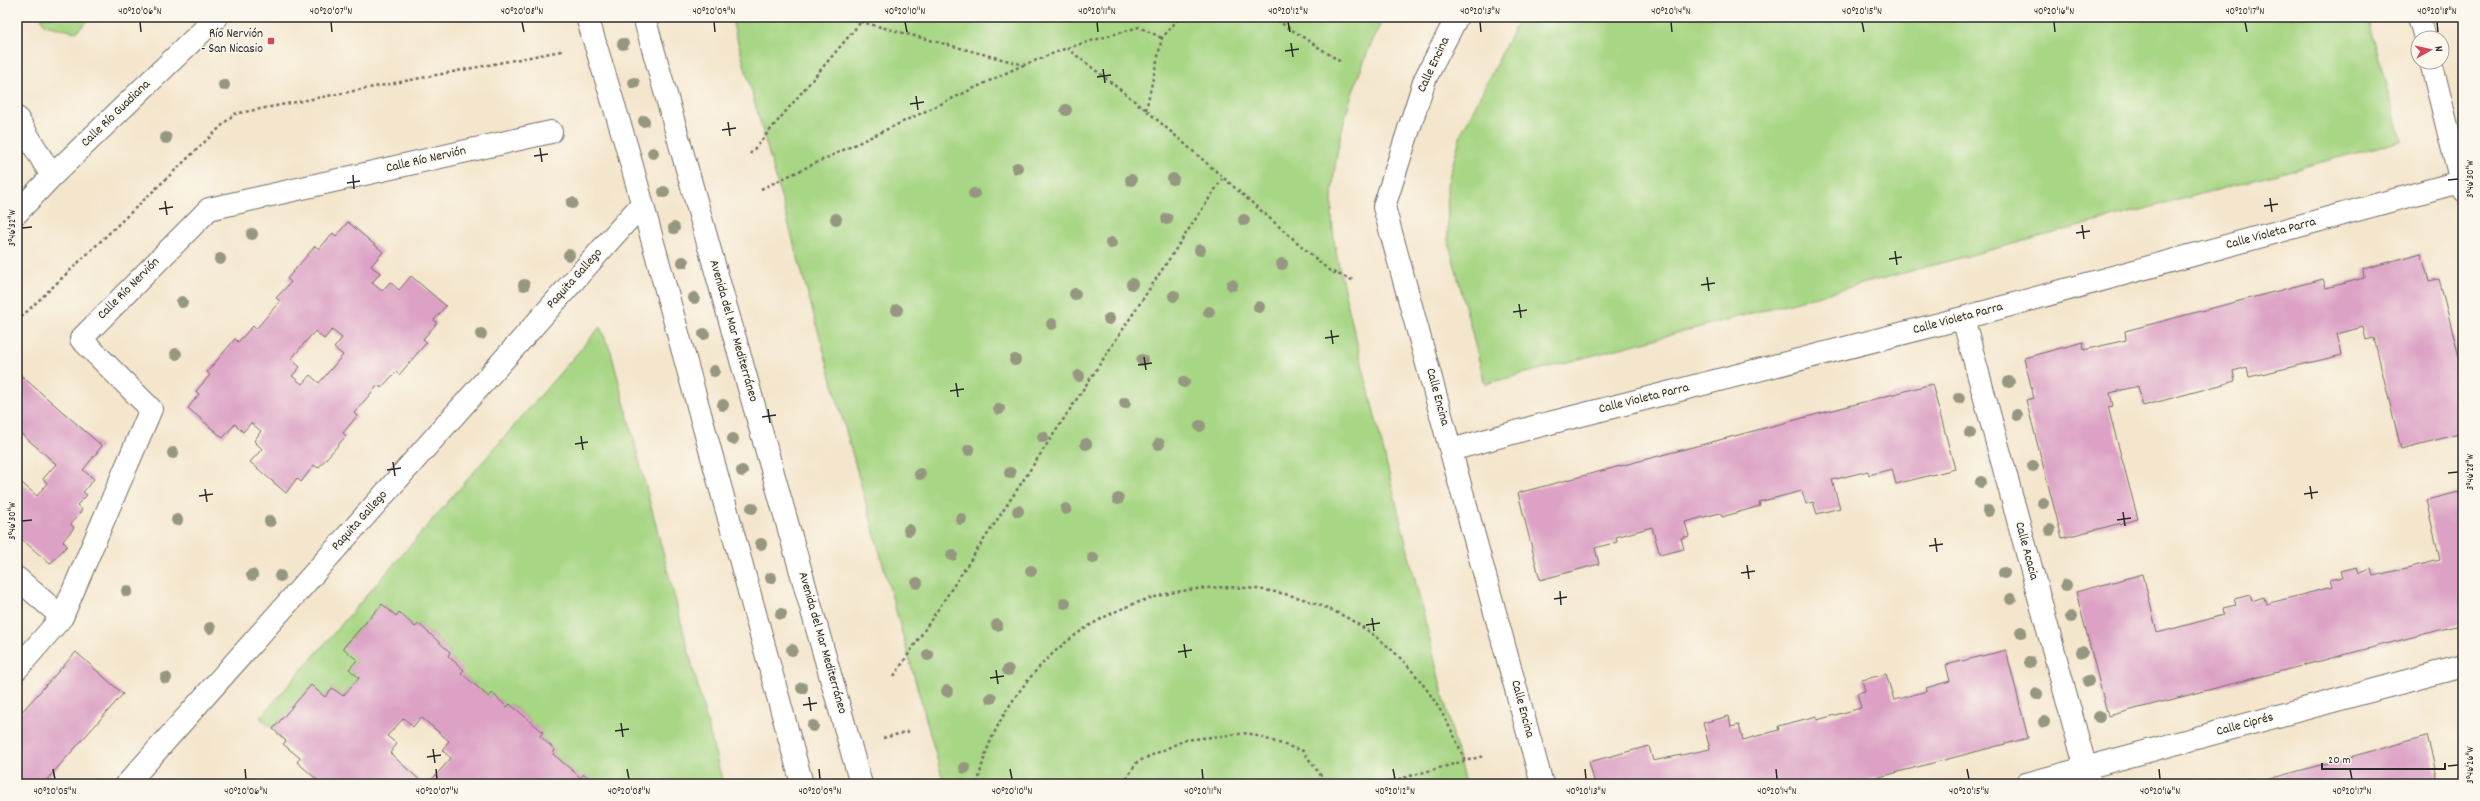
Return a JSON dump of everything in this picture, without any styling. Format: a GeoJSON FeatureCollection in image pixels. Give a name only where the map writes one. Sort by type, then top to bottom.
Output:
{"type":"FeatureCollection","features":[{"type":"Feature","properties":{"kind":"street","name":"Calle Río Guadiana"},"geometry":{"type":"LineString","coordinates":[[17,213],[52,176],[217,17]]}},
{"type":"Feature","properties":{"kind":"street"},"geometry":{"type":"LineString","coordinates":[[587,17],[627,148],[641,205],[802,784]]}},
{"type":"Feature","properties":{"kind":"street","name":"Avenida del Mar Mediterráneo"},"geometry":{"type":"LineString","coordinates":[[644,17],[861,784]]}},
{"type":"Feature","properties":{"kind":"street","name":"Calle Encina"},"geometry":{"type":"LineString","coordinates":[[1457,17],[1424,79],[1384,206],[1542,784]]}},
{"type":"Feature","properties":{"kind":"street"},"geometry":{"type":"LineString","coordinates":[[2419,17],[2423,30]]}},
{"type":"Feature","properties":{"kind":"street"},"geometry":{"type":"LineString","coordinates":[[2433,70],[2462,184]]}},
{"type":"Feature","properties":{"kind":"street"},"geometry":{"type":"LineString","coordinates":[[17,118],[52,176]]}},
{"type":"Feature","properties":{"kind":"street","name":"Calle Río Nervión"},"geometry":{"type":"LineString","coordinates":[[17,669],[62,618],[151,409],[81,338],[209,209],[551,132]]}},
{"type":"Feature","properties":{"kind":"street","name":"Calle Violeta Parra"},"geometry":{"type":"LineString","coordinates":[[1451,450],[1530,428],[1963,318],[2462,184]]}},
{"type":"Feature","properties":{"kind":"street","name":"Paquita Gallego"},"geometry":{"type":"LineString","coordinates":[[127,784],[641,205]]}},
{"type":"Feature","properties":{"kind":"street","name":"Calle Acacia"},"geometry":{"type":"LineString","coordinates":[[1963,318],[2088,776]]}},
{"type":"Feature","properties":{"kind":"street"},"geometry":{"type":"LineString","coordinates":[[17,578],[62,618]]}},
{"type":"Feature","properties":{"kind":"street","name":"Calle Ciprés"},"geometry":{"type":"LineString","coordinates":[[2026,784],[2088,776],[2463,666]]}},
{"type":"Feature","properties":{"kind":"path"},"geometry":{"type":"LineString","coordinates":[[844,17],[860,23],[1024,65]]}},
{"type":"Feature","properties":{"kind":"path"},"geometry":{"type":"LineString","coordinates":[[750,154],[865,17]]}},
{"type":"Feature","properties":{"kind":"path"},"geometry":{"type":"LineString","coordinates":[[1146,110],[1162,38],[1180,17]]}},
{"type":"Feature","properties":{"kind":"path"},"geometry":{"type":"LineString","coordinates":[[1272,17],[1342,62]]}},
{"type":"Feature","properties":{"kind":"path"},"geometry":{"type":"LineString","coordinates":[[761,189],[1024,65],[1067,48],[1139,27],[1162,38]]}},
{"type":"Feature","properties":{"kind":"path"},"geometry":{"type":"LineString","coordinates":[[17,321],[234,114],[561,51],[559,44]]}},
{"type":"Feature","properties":{"kind":"path"},"geometry":{"type":"LineString","coordinates":[[1067,48],[1146,110],[1222,179],[1330,271],[1355,281]]}},
{"type":"Feature","properties":{"kind":"path"},"geometry":{"type":"LineString","coordinates":[[894,676],[1222,179]]}},
{"type":"Feature","properties":{"kind":"path"},"geometry":{"type":"LineString","coordinates":[[978,784],[990,744],[1006,710],[1028,679],[1060,647],[1085,628],[1118,609],[1153,596],[1191,588],[1230,586],[1268,590],[1306,600],[1342,615],[1375,636],[1404,662],[1429,692],[1450,725],[1465,761]]}},
{"type":"Feature","properties":{"kind":"path"},"geometry":{"type":"LineString","coordinates":[[879,739],[910,731]]}},
{"type":"Feature","properties":{"kind":"path"},"geometry":{"type":"LineString","coordinates":[[1122,784],[1137,762],[1185,740],[1248,734],[1302,751],[1327,784]]}},
{"type":"Feature","properties":{"kind":"path"},"geometry":{"type":"LineString","coordinates":[[1381,784],[1483,756]]}},
{"type":"Feature","properties":{"kind":"green space"},"geometry":{"type":"Polygon","coordinates":[[[41,17],[92,17],[76,32],[44,25],[41,17]]]}},
{"type":"Feature","properties":{"kind":"green space"},"geometry":{"type":"Polygon","coordinates":[[[731,17],[1384,17],[1362,66],[1344,121],[1334,177],[1332,204],[1333,231],[1345,294],[1465,784],[944,784],[731,17]]]}},
{"type":"Feature","properties":{"kind":"green space"},"geometry":{"type":"Polygon","coordinates":[[[1520,17],[2368,17],[2401,141],[1485,384],[1448,239],[1447,185],[1461,134],[1520,17]]]}},
{"type":"Feature","properties":{"kind":"green space"},"geometry":{"type":"Polygon","coordinates":[[[600,327],[611,352],[723,784],[595,784],[584,774],[581,778],[553,754],[555,750],[540,736],[542,732],[511,704],[507,707],[492,693],[489,697],[461,673],[463,670],[448,656],[450,651],[419,624],[415,627],[399,613],[396,616],[382,604],[343,647],[357,660],[349,669],[359,678],[343,696],[332,688],[325,697],[311,685],[273,729],[260,718],[600,327]]]}},
{"type":"Feature","properties":{"kind":"building"},"geometry":{"type":"Polygon","coordinates":[[[348,222],[383,252],[371,266],[380,273],[372,283],[382,291],[390,282],[399,290],[411,276],[446,306],[434,320],[437,323],[423,339],[427,342],[399,375],[396,372],[381,388],[378,385],[354,413],[357,416],[343,433],[346,436],[318,468],[314,465],[301,482],[297,478],[286,493],[250,462],[262,449],[254,441],[261,431],[251,423],[243,432],[235,424],[223,438],[188,408],[199,394],[196,391],[210,375],[207,372],[235,339],[238,342],[253,326],[256,329],[280,301],[276,298],[291,282],[287,279],[315,246],[319,249],[333,233],[336,236],[348,222]],[[332,330],[324,339],[315,331],[291,359],[300,367],[292,376],[302,384],[310,375],[319,383],[343,355],[334,348],[342,338],[332,330]]]}},
{"type":"Feature","properties":{"kind":"building"},"geometry":{"type":"Polygon","coordinates":[[[2421,253],[2429,281],[2439,279],[2463,372],[2463,433],[2401,449],[2374,338],[2366,340],[2363,327],[2337,334],[2342,355],[2249,377],[2247,367],[2233,371],[2235,381],[2143,406],[2138,386],[2110,393],[2113,406],[2108,407],[2138,519],[2062,538],[2026,400],[2034,398],[2024,358],[2083,342],[2084,350],[2126,340],[2125,331],[2323,279],[2326,288],[2364,278],[2363,269],[2421,253]]]}},
{"type":"Feature","properties":{"kind":"building"},"geometry":{"type":"Polygon","coordinates":[[[17,372],[102,446],[83,470],[94,479],[83,492],[87,495],[77,505],[82,510],[71,524],[74,528],[63,541],[67,546],[50,564],[17,535],[17,479],[37,496],[47,483],[43,479],[56,464],[17,430],[17,372]]]}},
{"type":"Feature","properties":{"kind":"building"},"geometry":{"type":"Polygon","coordinates":[[[1932,384],[1955,469],[1896,484],[1892,469],[1869,475],[1868,471],[1832,480],[1840,508],[1817,514],[1813,502],[1806,504],[1802,491],[1759,502],[1760,506],[1722,517],[1720,513],[1685,522],[1689,536],[1681,538],[1684,549],[1660,555],[1652,527],[1616,537],[1617,542],[1595,548],[1599,564],[1540,580],[1518,493],[1932,384]]]}},
{"type":"Feature","properties":{"kind":"building"},"geometry":{"type":"Polygon","coordinates":[[[2463,491],[2463,624],[2108,716],[2076,592],[2143,574],[2157,633],[2224,615],[2223,608],[2236,605],[2234,599],[2250,595],[2252,601],[2264,597],[2266,604],[2332,587],[2330,580],[2343,577],[2341,571],[2357,567],[2359,573],[2371,569],[2373,576],[2440,560],[2426,500],[2463,491]]]}},
{"type":"Feature","properties":{"kind":"building"},"geometry":{"type":"Polygon","coordinates":[[[382,604],[396,616],[399,612],[415,627],[419,624],[450,652],[448,656],[464,670],[461,673],[489,697],[492,693],[507,707],[510,704],[543,732],[540,736],[555,750],[553,754],[581,778],[584,774],[595,784],[428,784],[451,758],[442,750],[449,741],[421,717],[413,727],[404,718],[387,736],[397,744],[390,753],[424,784],[322,784],[297,762],[300,758],[283,744],[286,741],[273,729],[311,685],[325,697],[332,688],[343,696],[359,678],[349,669],[357,660],[343,648],[382,604]]]}},
{"type":"Feature","properties":{"kind":"building"},"geometry":{"type":"Polygon","coordinates":[[[2006,650],[2028,738],[1853,784],[1595,784],[1589,762],[1649,746],[1653,761],[1710,749],[1703,723],[1729,716],[1731,727],[1739,725],[1743,740],[1779,730],[1778,726],[1817,716],[1817,720],[1861,708],[1857,693],[1865,691],[1862,680],[1886,674],[1894,700],[1927,691],[1926,688],[1950,681],[1946,665],[2006,650]]]}},
{"type":"Feature","properties":{"kind":"building"},"geometry":{"type":"Polygon","coordinates":[[[76,652],[123,694],[43,784],[17,784],[17,717],[76,652]]]}},
{"type":"Feature","properties":{"kind":"building"},"geometry":{"type":"Polygon","coordinates":[[[2427,736],[2439,784],[2270,784],[2269,779],[2427,736]]]}},
{"type":"Feature","properties":{"kind":"place","name":"Río Nervión - San Nicasio"},"geometry":{"type":"Point","coordinates":[271,41]}}]}
